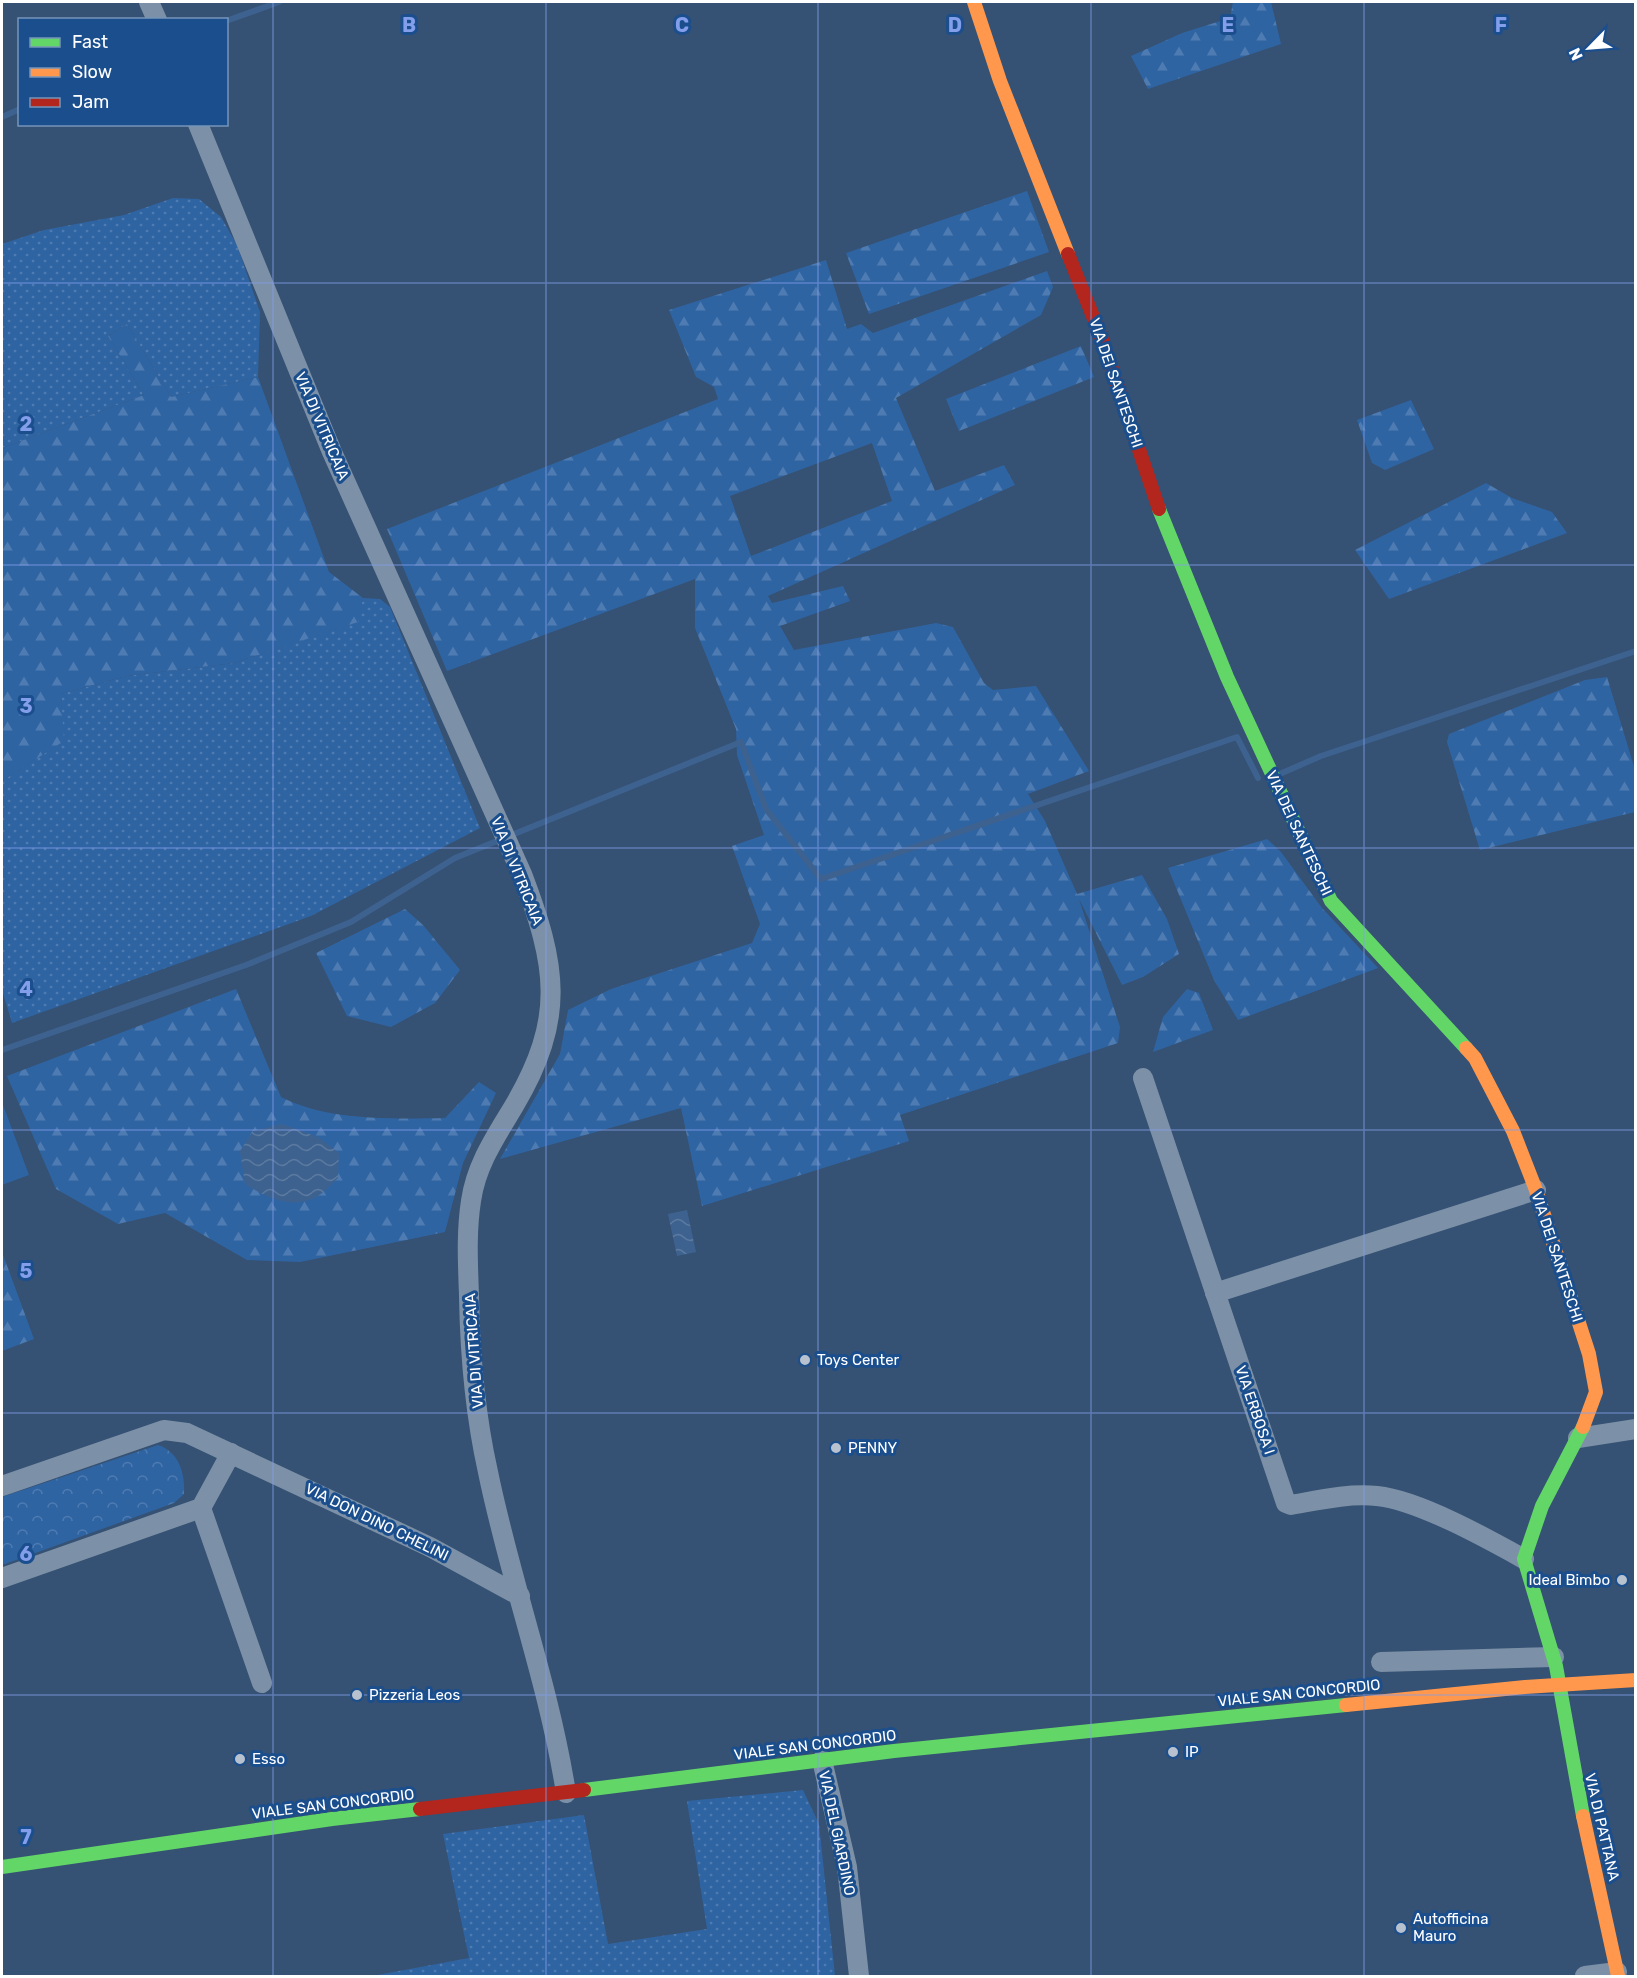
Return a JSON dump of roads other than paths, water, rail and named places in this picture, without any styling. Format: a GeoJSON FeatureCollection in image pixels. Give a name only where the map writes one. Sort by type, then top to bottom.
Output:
{"type":"FeatureCollection","features":[{"type":"Feature","properties":{"kind":"street","name":"VIA DEI SANTESCHI"},"geometry":{"type":"LineString","coordinates":[[974,2],[1000,81],[1100,334],[1167,533],[1227,677],[1316,870],[1331,901],[1475,1058],[1513,1131],[1536,1190],[1589,1354],[1596,1392],[1590,1414],[1542,1506],[1524,1559]]}},
{"type":"Feature","properties":{"kind":"street","name":"VIA DI VITRICAIA"},"geometry":{"type":"LineString","coordinates":[[199,126],[332,452],[513,855],[539,919],[548,960],[553,1002],[543,1045],[520,1095],[482,1160],[471,1199],[468,1236],[470,1326],[475,1393],[487,1471],[520,1596],[566,1793]]}},
{"type":"Feature","properties":{"kind":"street","name":"VIA ERBOSA I"},"geometry":{"type":"LineString","coordinates":[[1143,1078],[1286,1503],[1291,1505],[1338,1497],[1378,1496],[1408,1505],[1482,1535],[1524,1559]]}},
{"type":"Feature","properties":{"kind":"street"},"geometry":{"type":"LineString","coordinates":[[1215,1293],[1536,1190]]}},
{"type":"Feature","properties":{"kind":"street"},"geometry":{"type":"LineString","coordinates":[[1578,1438],[1635,1429]]}},
{"type":"Feature","properties":{"kind":"street","name":"VIA DON DINO CHELINI"},"geometry":{"type":"LineString","coordinates":[[2,1486],[164,1430],[188,1433],[430,1547],[520,1596]]}},
{"type":"Feature","properties":{"kind":"street"},"geometry":{"type":"LineString","coordinates":[[2,1578],[201,1508],[231,1453]]}},
{"type":"Feature","properties":{"kind":"street"},"geometry":{"type":"LineString","coordinates":[[201,1508],[262,1683]]}},
{"type":"Feature","properties":{"kind":"street"},"geometry":{"type":"LineString","coordinates":[[1524,1559],[1554,1657],[1558,1685]]}},
{"type":"Feature","properties":{"kind":"street"},"geometry":{"type":"LineString","coordinates":[[1381,1662],[1554,1657]]}},
{"type":"Feature","properties":{"kind":"street","name":"VIALE SAN CONCORDIO"},"geometry":{"type":"LineString","coordinates":[[2,1867],[332,1819],[566,1793],[972,1742],[1558,1685],[1635,1680]]}},
{"type":"Feature","properties":{"kind":"street","name":"VIA DI PATTANA"},"geometry":{"type":"LineString","coordinates":[[1558,1685],[1572,1768],[1618,1975]]}},
{"type":"Feature","properties":{"kind":"street","name":"VIA DEL GIARDINO"},"geometry":{"type":"LineString","coordinates":[[822,1760],[847,1867],[859,1977]]}},
{"type":"Feature","properties":{"kind":"street"},"geometry":{"type":"LineString","coordinates":[[1585,1977],[1618,1975]]}},
{"type":"Feature","properties":{"kind":"water"},"geometry":{"type":"Polygon","coordinates":[[[282,1124],[318,1137],[339,1153],[338,1178],[322,1193],[307,1201],[279,1200],[245,1184],[240,1151],[253,1131],[282,1124]]]}},
{"type":"Feature","properties":{"kind":"water"},"geometry":{"type":"Polygon","coordinates":[[[687,1210],[696,1252],[677,1256],[668,1214],[687,1210]]]}},
{"type":"Feature","properties":{"kind":"waterway"},"geometry":{"type":"LineString","coordinates":[[228,20],[279,2]]}},
{"type":"Feature","properties":{"kind":"waterway"},"geometry":{"type":"LineString","coordinates":[[2,117],[18,110]]}},
{"type":"Feature","properties":{"kind":"waterway"},"geometry":{"type":"LineString","coordinates":[[1282,773],[1321,756],[1636,651]]}},
{"type":"Feature","properties":{"kind":"waterway"},"geometry":{"type":"LineString","coordinates":[[2,1050],[246,965],[351,922],[455,858],[741,742],[766,809],[821,879],[1237,737],[1258,778]]}},
{"type":"Feature","properties":{"kind":"place","name":"Toys Center"},"geometry":{"type":"Point","coordinates":[805,1360]}},
{"type":"Feature","properties":{"kind":"place","name":"PENNY"},"geometry":{"type":"Point","coordinates":[836,1448]}},
{"type":"Feature","properties":{"kind":"place","name":"Ideal Bimbo"},"geometry":{"type":"Point","coordinates":[1622,1580]}},
{"type":"Feature","properties":{"kind":"place","name":"Pizzeria Leos"},"geometry":{"type":"Point","coordinates":[357,1695]}},
{"type":"Feature","properties":{"kind":"place","name":"IP"},"geometry":{"type":"Point","coordinates":[1173,1752]}},
{"type":"Feature","properties":{"kind":"place","name":"Esso"},"geometry":{"type":"Point","coordinates":[240,1759]}},
{"type":"Feature","properties":{"kind":"place","name":"Autofficina Mauro"},"geometry":{"type":"Point","coordinates":[1401,1928]}}]}
